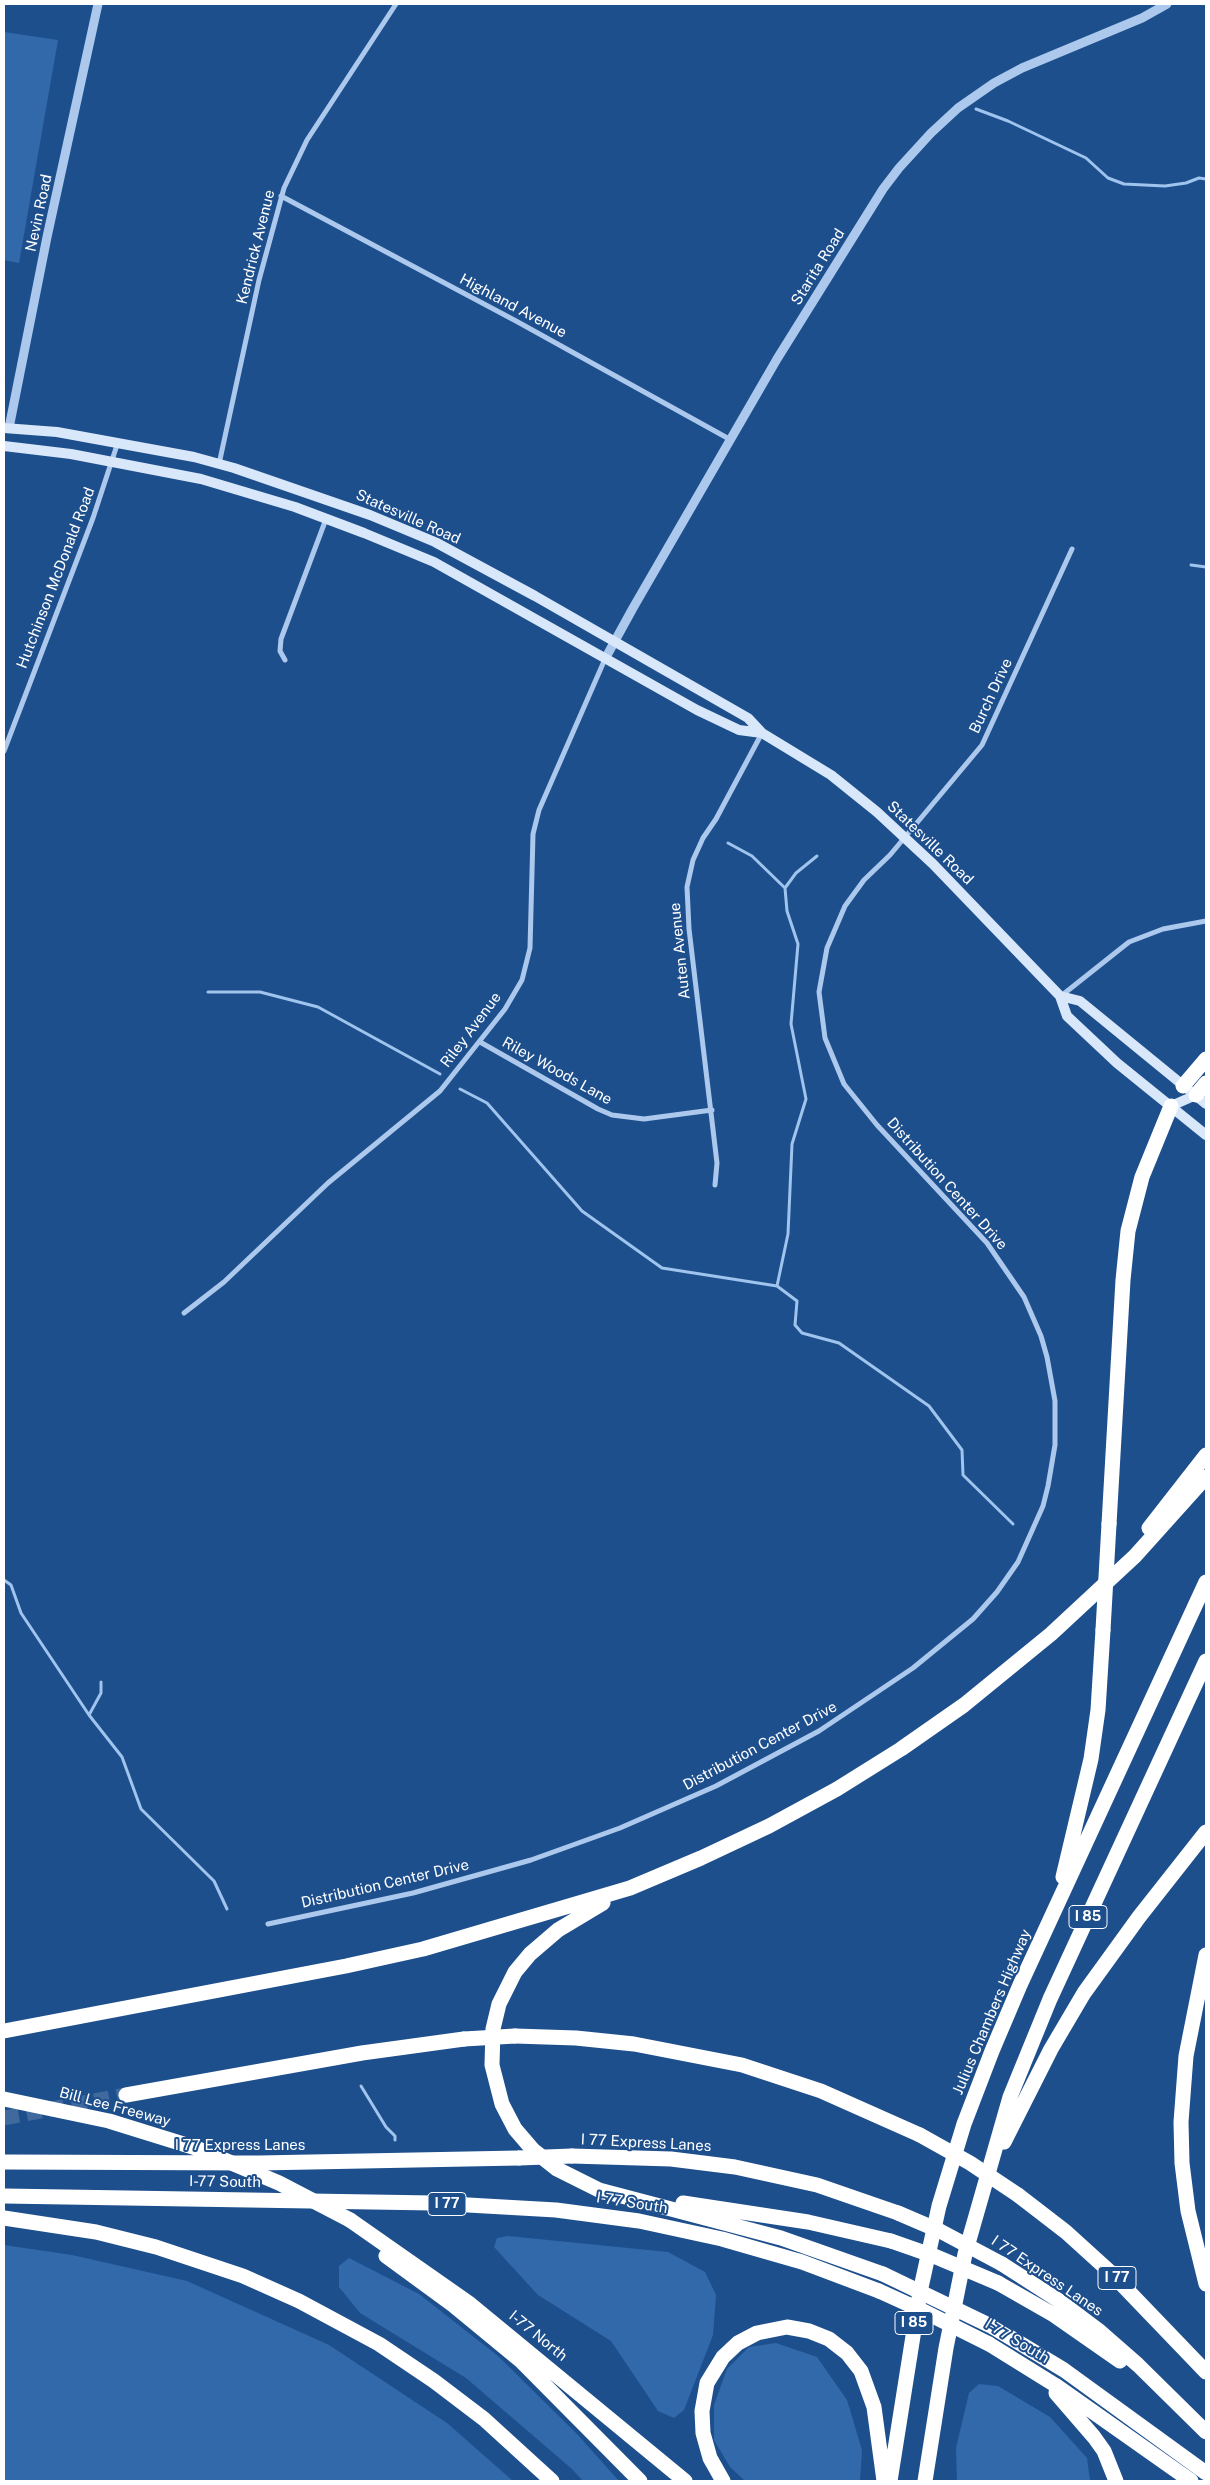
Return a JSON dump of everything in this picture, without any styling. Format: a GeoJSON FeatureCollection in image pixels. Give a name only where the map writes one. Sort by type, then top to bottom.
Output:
{"type":"FeatureCollection","features":[{"type":"Feature","properties":{"kind":"highway"},"geometry":{"type":"LineString","coordinates":[[1183,1086],[1206,1059]]}},
{"type":"Feature","properties":{"kind":"highway"},"geometry":{"type":"LineString","coordinates":[[1201,1099],[1206,1083]]}},
{"type":"Feature","properties":{"kind":"highway"},"geometry":{"type":"LineString","coordinates":[[1054,1912],[1091,1759],[1098,1710],[1122,1290],[1128,1231],[1142,1177],[1170,1106]]}},
{"type":"Feature","properties":{"kind":"highway"},"geometry":{"type":"LineString","coordinates":[[1080,1608],[1150,1527],[1206,1455]]}},
{"type":"Feature","properties":{"kind":"highway"},"geometry":{"type":"LineString","coordinates":[[1206,1476],[1135,1556],[1080,1608],[994,1682],[932,1728],[869,1770],[804,1808],[736,1842],[630,1888],[569,1922],[530,1954],[515,1972],[504,1993],[496,2015],[492,2041],[492,2066],[498,2091],[508,2117],[524,2140],[544,2160],[570,2177],[617,2196],[781,2238],[883,2274],[927,2293],[993,2327],[1076,2379],[1206,2473]]}},
{"type":"Feature","properties":{"kind":"highway","name":"Julius Chambers Highway"},"geometry":{"type":"LineString","coordinates":[[890,2481],[910,2342],[939,2206],[978,2085],[1006,2016],[1206,1582]]}},
{"type":"Feature","properties":{"kind":"highway","name":"I 85"},"geometry":{"type":"LineString","coordinates":[[925,2481],[955,2299],[985,2179],[1010,2097],[1036,2029],[1206,1661]]}},
{"type":"Feature","properties":{"kind":"highway"},"geometry":{"type":"LineString","coordinates":[[985,2179],[1051,2049],[1084,1993],[1134,1923],[1206,1832]]}},
{"type":"Feature","properties":{"kind":"highway"},"geometry":{"type":"LineString","coordinates":[[4,2032],[385,1958],[489,1931],[630,1888]]}},
{"type":"Feature","properties":{"kind":"highway"},"geometry":{"type":"LineString","coordinates":[[1206,1955],[1186,2056],[1180,2136],[1188,2212],[1206,2284]]}},
{"type":"Feature","properties":{"kind":"highway","name":"I 77"},"geometry":{"type":"LineString","coordinates":[[126,2095],[362,2053],[464,2038],[515,2036],[576,2038],[634,2044],[733,2063],[821,2090],[920,2135],[970,2163],[1018,2195],[1066,2232],[1109,2271],[1206,2372]]}},
{"type":"Feature","properties":{"kind":"highway","name":"Bill Lee Freeway"},"geometry":{"type":"LineString","coordinates":[[4,2100],[23,2102],[109,2121],[196,2148]]}},
{"type":"Feature","properties":{"kind":"highway","name":"I-77 North"},"geometry":{"type":"LineString","coordinates":[[196,2148],[279,2183],[356,2223],[436,2278],[501,2328],[685,2481]]}},
{"type":"Feature","properties":{"kind":"highway","name":"I 77 Express Lanes"},"geometry":{"type":"LineString","coordinates":[[4,2162],[259,2163],[572,2156],[671,2159],[735,2167],[817,2185],[898,2213],[940,2231],[1002,2264],[1058,2300],[1098,2330],[1206,2432]]}},
{"type":"Feature","properties":{"kind":"highway","name":"I-77 South"},"geometry":{"type":"LineString","coordinates":[[4,2196],[405,2202],[556,2210],[639,2221],[722,2239],[802,2262],[879,2291],[931,2314],[989,2344],[1042,2377],[1191,2481]]}},
{"type":"Feature","properties":{"kind":"highway"},"geometry":{"type":"LineString","coordinates":[[617,2196],[788,2219],[850,2230],[891,2241],[934,2256],[998,2283],[1071,2326],[1180,2406]]}},
{"type":"Feature","properties":{"kind":"highway"},"geometry":{"type":"LineString","coordinates":[[4,2218],[96,2232],[156,2247],[243,2276],[299,2301],[379,2344],[434,2381],[484,2419],[552,2481]]}},
{"type":"Feature","properties":{"kind":"highway"},"geometry":{"type":"LineString","coordinates":[[356,2223],[376,2248],[453,2305],[522,2361],[640,2481]]}},
{"type":"Feature","properties":{"kind":"highway"},"geometry":{"type":"LineString","coordinates":[[723,2481],[710,2458],[703,2433],[702,2411],[707,2383],[723,2357],[738,2343],[757,2333],[787,2328],[809,2330],[830,2339],[854,2361],[866,2382],[874,2407],[884,2481]]}},
{"type":"Feature","properties":{"kind":"highway"},"geometry":{"type":"LineString","coordinates":[[1042,2377],[1104,2451],[1116,2481]]}},
{"type":"Feature","properties":{"kind":"highway"},"geometry":{"type":"LineString","coordinates":[[932,2444],[936,2481]]}},
{"type":"Feature","properties":{"kind":"main road","name":"Statesville Road"},"geometry":{"type":"LineString","coordinates":[[6,428],[57,432],[118,442],[219,464],[340,504],[435,542],[535,596],[748,718],[762,733],[832,775],[905,837],[1060,996],[1067,1016],[1117,1063],[1206,1135]]}},
{"type":"Feature","properties":{"kind":"main road","name":"Statesville Road"},"geometry":{"type":"LineString","coordinates":[[4,446],[71,454],[237,488],[326,519],[434,562],[605,659],[739,730],[762,733]]}},
{"type":"Feature","properties":{"kind":"main road","name":"Statesville Road"},"geometry":{"type":"LineString","coordinates":[[1060,996],[1080,1001],[1201,1099]]}},
{"type":"Feature","properties":{"kind":"main road"},"geometry":{"type":"LineString","coordinates":[[1170,1106],[1183,1086]]}},
{"type":"Feature","properties":{"kind":"main road"},"geometry":{"type":"LineString","coordinates":[[1170,1106],[1201,1099]]}},
{"type":"Feature","properties":{"kind":"street","name":"Nevin Road"},"geometry":{"type":"LineString","coordinates":[[6,428],[98,4]]}},
{"type":"Feature","properties":{"kind":"street","name":"Kendrick Avenue"},"geometry":{"type":"LineString","coordinates":[[219,464],[260,280],[281,196],[307,140],[396,4]]}},
{"type":"Feature","properties":{"kind":"street","name":"Starita Road"},"geometry":{"type":"LineString","coordinates":[[605,659],[777,359],[883,189],[930,133],[958,108],[994,83],[1022,68],[1142,18],[1167,4]]}},
{"type":"Feature","properties":{"kind":"street","name":"Highland Avenue"},"geometry":{"type":"LineString","coordinates":[[281,196],[516,321],[731,440]]}},
{"type":"Feature","properties":{"kind":"street","name":"Hutchinson McDonald Road"},"geometry":{"type":"LineString","coordinates":[[4,751],[113,462],[118,442]]}},
{"type":"Feature","properties":{"kind":"street"},"geometry":{"type":"LineString","coordinates":[[284,660],[280,651],[281,639],[326,519]]}},
{"type":"Feature","properties":{"kind":"street","name":"Burch Drive"},"geometry":{"type":"LineString","coordinates":[[905,837],[974,756],[988,734],[1072,549]]}},
{"type":"Feature","properties":{"kind":"street","name":"Riley Avenue"},"geometry":{"type":"LineString","coordinates":[[184,1313],[224,1282],[328,1183],[434,1096],[480,1042],[518,987],[527,964],[530,948],[533,834],[539,810],[605,659]]}},
{"type":"Feature","properties":{"kind":"street","name":"Auten Avenue"},"geometry":{"type":"LineString","coordinates":[[715,1185],[718,1163],[689,929],[687,887],[693,860],[703,838],[716,819],[762,733]]}},
{"type":"Feature","properties":{"kind":"street","name":"Distribution Center Drive"},"geometry":{"type":"LineString","coordinates":[[268,1924],[413,1892],[531,1860],[620,1828],[716,1786],[818,1731],[913,1668],[973,1619],[997,1592],[1018,1562],[1042,1506],[1048,1486],[1054,1445],[1055,1401],[1041,1336],[1024,1297],[987,1243],[853,1097],[836,1069],[822,1023],[820,977],[827,948],[835,928],[854,893],[905,837]]}},
{"type":"Feature","properties":{"kind":"street"},"geometry":{"type":"LineString","coordinates":[[1060,996],[1129,942],[1163,929],[1206,921]]}},
{"type":"Feature","properties":{"kind":"street","name":"Riley Woods Lane"},"geometry":{"type":"LineString","coordinates":[[480,1042],[612,1115],[644,1119],[712,1110]]}},
{"type":"Feature","properties":{"kind":"shaded area"},"geometry":{"type":"Polygon","coordinates":[[[4,32],[58,40],[19,263],[4,260],[4,32]]]}},
{"type":"Feature","properties":{"kind":"shaded area"},"geometry":{"type":"Polygon","coordinates":[[[508,2236],[668,2252],[705,2272],[716,2295],[713,2335],[684,2410],[674,2418],[658,2411],[611,2341],[538,2295],[494,2247],[497,2238],[508,2236]]]}},
{"type":"Feature","properties":{"kind":"shaded area"},"geometry":{"type":"Polygon","coordinates":[[[4,2245],[72,2255],[187,2281],[329,2345],[447,2423],[513,2481],[4,2481],[4,2245]]]}},
{"type":"Feature","properties":{"kind":"shaded area"},"geometry":{"type":"Polygon","coordinates":[[[349,2258],[419,2294],[498,2356],[577,2434],[619,2481],[583,2481],[572,2469],[466,2378],[360,2313],[339,2287],[339,2266],[349,2258]]]}},
{"type":"Feature","properties":{"kind":"shaded area"},"geometry":{"type":"Polygon","coordinates":[[[776,2343],[817,2357],[847,2400],[862,2450],[860,2481],[745,2481],[730,2467],[714,2440],[714,2405],[727,2369],[749,2347],[776,2343]]]}},
{"type":"Feature","properties":{"kind":"shaded area"},"geometry":{"type":"Polygon","coordinates":[[[979,2384],[998,2386],[1050,2417],[1087,2458],[1090,2481],[957,2481],[956,2448],[969,2393],[979,2384]]]}},
{"type":"Feature","properties":{"kind":"waterway"},"geometry":{"type":"LineString","coordinates":[[976,109],[1008,121],[1086,158],[1108,178],[1124,184],[1165,186],[1186,183],[1199,178],[1206,179]]}},
{"type":"Feature","properties":{"kind":"waterway"},"geometry":{"type":"LineString","coordinates":[[1191,565],[1206,567]]}},
{"type":"Feature","properties":{"kind":"waterway"},"geometry":{"type":"LineString","coordinates":[[728,843],[752,856],[785,888],[787,911],[798,944],[791,1024],[806,1099],[792,1144],[788,1234],[777,1286]]}},
{"type":"Feature","properties":{"kind":"waterway"},"geometry":{"type":"LineString","coordinates":[[785,888],[796,873],[817,856]]}},
{"type":"Feature","properties":{"kind":"waterway"},"geometry":{"type":"LineString","coordinates":[[208,992],[260,992],[318,1007],[440,1074]]}},
{"type":"Feature","properties":{"kind":"waterway"},"geometry":{"type":"LineString","coordinates":[[460,1089],[487,1103],[582,1211],[662,1268],[777,1286],[797,1301],[795,1325],[802,1333],[839,1343],[929,1406],[962,1450],[963,1475],[1013,1524]]}},
{"type":"Feature","properties":{"kind":"waterway"},"geometry":{"type":"LineString","coordinates":[[4,1580],[11,1585],[21,1613],[89,1715],[122,1757],[141,1809],[214,1881],[227,1909]]}},
{"type":"Feature","properties":{"kind":"waterway"},"geometry":{"type":"LineString","coordinates":[[89,1715],[101,1693],[101,1682]]}},
{"type":"Feature","properties":{"kind":"waterway"},"geometry":{"type":"LineString","coordinates":[[361,2086],[386,2127],[395,2136],[395,2140]]}},
{"type":"Feature","properties":{"kind":"tunnel"},"geometry":{"type":"LineString","coordinates":[[4,2118],[126,2095]]}}]}
